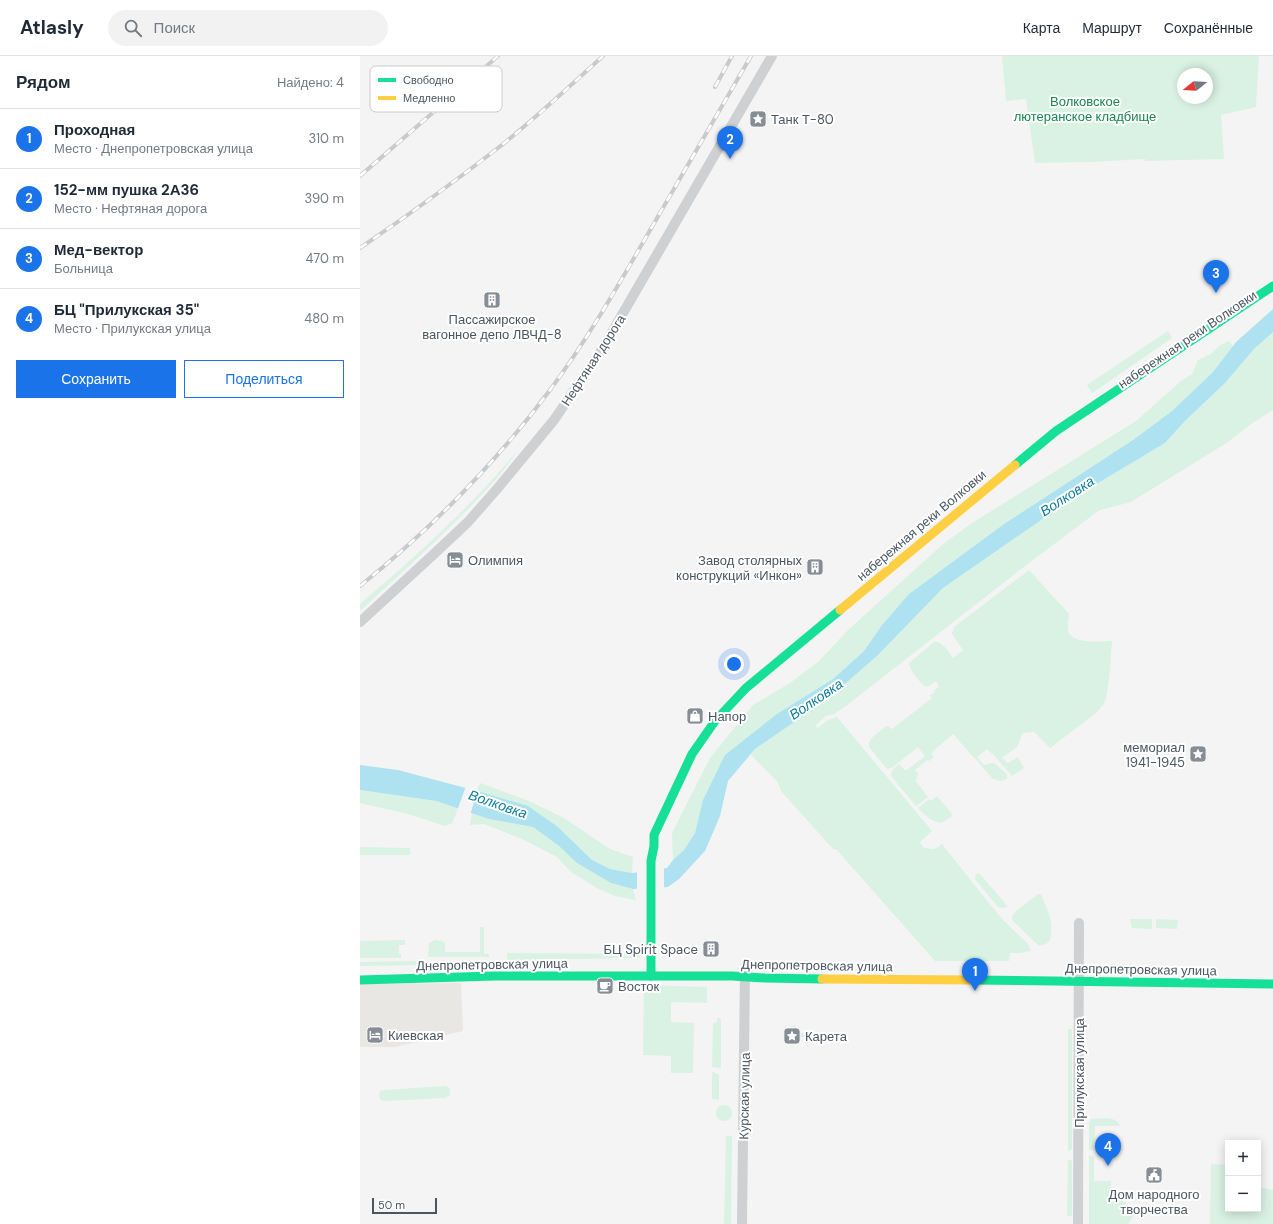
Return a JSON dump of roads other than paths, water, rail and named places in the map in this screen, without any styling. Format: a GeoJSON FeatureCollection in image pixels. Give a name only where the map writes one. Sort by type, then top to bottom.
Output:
{"type":"FeatureCollection","features":[{"type":"Feature","properties":{"kind":"street","name":"Нефтяная дорога"},"geometry":{"type":"LineString","coordinates":[[360,622],[468,522],[554,420],[601,351],[772,56]]}},
{"type":"Feature","properties":{"kind":"street","name":"набережная реки Волковки"},"geometry":{"type":"LineString","coordinates":[[651,969],[651,861],[654,846],[654,835],[692,754],[715,721],[746,688],[1056,431],[1273,286]]}},
{"type":"Feature","properties":{"kind":"street","name":"набережная реки Волковки"},"geometry":{"type":"LineString","coordinates":[[654,846],[662,838],[700,757],[724,724],[752,695],[1052,445],[1273,296]]}},
{"type":"Feature","properties":{"kind":"street","name":"Прилукская улица"},"geometry":{"type":"LineString","coordinates":[[1078,1224],[1079,923]]}},
{"type":"Feature","properties":{"kind":"street","name":"Днепропетровская улица"},"geometry":{"type":"LineString","coordinates":[[410,969],[590,967]]}},
{"type":"Feature","properties":{"kind":"street","name":"Днепропетровская улица"},"geometry":{"type":"LineString","coordinates":[[360,980],[651,969],[732,976],[743,971],[761,968]]}},
{"type":"Feature","properties":{"kind":"street","name":"Днепропетровская улица"},"geometry":{"type":"LineString","coordinates":[[743,971],[1080,973],[1273,984]]}},
{"type":"Feature","properties":{"kind":"street","name":"Курская улица"},"geometry":{"type":"LineString","coordinates":[[742,1224],[743,971]]}},
{"type":"Feature","properties":{"kind":"water","name":"Волковка"},"geometry":{"type":"Polygon","coordinates":[[[1273,309],[1273,332],[1254,349],[1225,383],[1186,420],[1165,443],[1073,498],[943,588],[878,655],[829,698],[755,749],[728,781],[720,816],[705,851],[679,879],[668,887],[633,889],[611,883],[577,863],[559,846],[533,827],[489,819],[436,801],[360,790],[360,765],[398,770],[528,806],[558,827],[592,860],[610,869],[632,873],[667,868],[684,850],[695,833],[703,800],[725,755],[777,714],[833,679],[864,651],[882,625],[909,594],[1004,524],[1133,440],[1172,411],[1213,372],[1236,342],[1273,309]]]}},
{"type":"Feature","properties":{"kind":"railway"},"geometry":{"type":"LineString","coordinates":[[486,66],[498,56]]}},
{"type":"Feature","properties":{"kind":"railway"},"geometry":{"type":"LineString","coordinates":[[360,248],[430,199],[512,137],[603,56]]}},
{"type":"Feature","properties":{"kind":"railway"},"geometry":{"type":"LineString","coordinates":[[715,87],[732,56]]}},
{"type":"Feature","properties":{"kind":"railway"},"geometry":{"type":"LineString","coordinates":[[360,586],[412,542],[461,494],[507,444],[550,390],[577,352],[614,293],[751,56]]}},
{"type":"Feature","properties":{"kind":"railway"},"geometry":{"type":"LineString","coordinates":[[360,176],[434,112]]}},
{"type":"Feature","properties":{"kind":"place","name":"Танк Т-80"},"geometry":{"type":"Point","coordinates":[758,119]}},
{"type":"Feature","properties":{"kind":"place","name":"152-мм пушка 2А36"},"geometry":{"type":"Point","coordinates":[730,159]}},
{"type":"Feature","properties":{"kind":"place","name":"Мед-вектор"},"geometry":{"type":"Point","coordinates":[1216,293]}},
{"type":"Feature","properties":{"kind":"place","name":"Пассажирское вагонное депо ЛВЧД-8"},"geometry":{"type":"Point","coordinates":[492,300]}},
{"type":"Feature","properties":{"kind":"place","name":"Олимпия"},"geometry":{"type":"Point","coordinates":[455,560]}},
{"type":"Feature","properties":{"kind":"place","name":"Завод столярных конструкций «Инкон»"},"geometry":{"type":"Point","coordinates":[815,567]}},
{"type":"Feature","properties":{"kind":"place","name":"Напор"},"geometry":{"type":"Point","coordinates":[695,716]}},
{"type":"Feature","properties":{"kind":"place","name":"мемориал 1941-1945"},"geometry":{"type":"Point","coordinates":[1198,754]}},
{"type":"Feature","properties":{"kind":"place","name":"БЦ Spirit Space"},"geometry":{"type":"Point","coordinates":[711,949]}},
{"type":"Feature","properties":{"kind":"place","name":"Восток"},"geometry":{"type":"Point","coordinates":[605,986]}},
{"type":"Feature","properties":{"kind":"place","name":"Проходная"},"geometry":{"type":"Point","coordinates":[975,991]}},
{"type":"Feature","properties":{"kind":"place","name":"Киевская"},"geometry":{"type":"Point","coordinates":[375,1035]}},
{"type":"Feature","properties":{"kind":"place","name":"Карета"},"geometry":{"type":"Point","coordinates":[792,1036]}},
{"type":"Feature","properties":{"kind":"place","name":"БЦ \"Прилукская 35\""},"geometry":{"type":"Point","coordinates":[1108,1166]}},
{"type":"Feature","properties":{"kind":"place","name":"Дом народного творчества"},"geometry":{"type":"Point","coordinates":[1154,1175]}},
{"type":"Feature","properties":{"kind":"park label","name":"Волковское лютеранское кладбище"},"geometry":{"type":"Point","coordinates":[1085,108]}}]}
